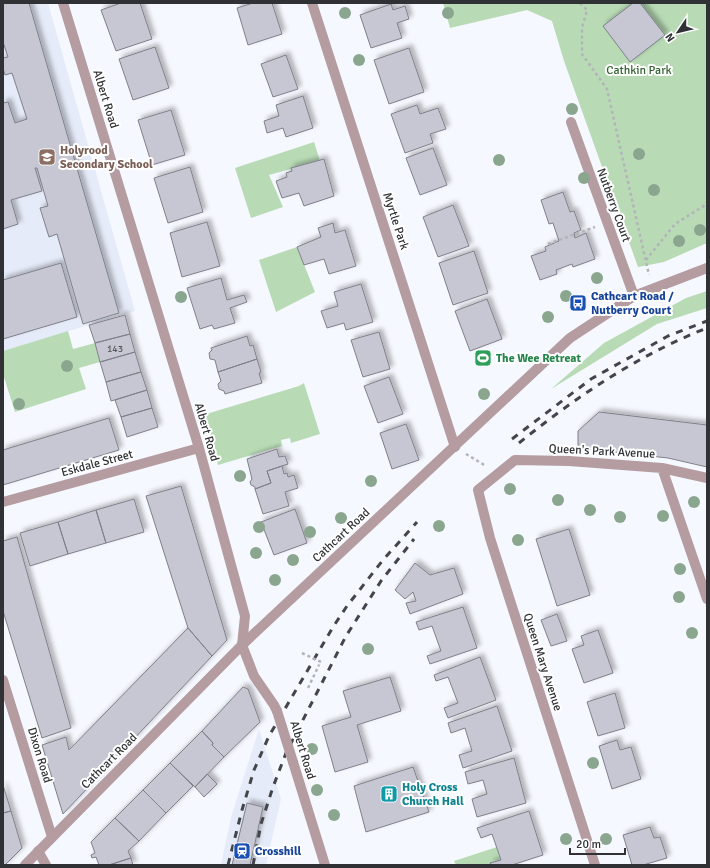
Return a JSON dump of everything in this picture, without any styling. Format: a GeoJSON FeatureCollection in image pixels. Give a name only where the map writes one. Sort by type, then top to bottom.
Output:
{"type":"FeatureCollection","features":[{"type":"Feature","properties":{"kind":"street","name":"Albert Road"},"geometry":{"type":"LineString","coordinates":[[63,3],[199,448],[245,616],[242,645],[254,676],[277,711],[325,865]]}},
{"type":"Feature","properties":{"kind":"street","name":"Myrtle Park"},"geometry":{"type":"LineString","coordinates":[[312,3],[455,447]]}},
{"type":"Feature","properties":{"kind":"street","name":"Nutberry Court"},"geometry":{"type":"LineString","coordinates":[[571,122],[634,296]]}},
{"type":"Feature","properties":{"kind":"street","name":"Cathcart Road"},"geometry":{"type":"LineString","coordinates":[[25,865],[242,645],[570,338],[634,296],[653,290],[707,268]]}},
{"type":"Feature","properties":{"kind":"street","name":"Eskdale Street"},"geometry":{"type":"LineString","coordinates":[[3,502],[199,448]]}},
{"type":"Feature","properties":{"kind":"street","name":"Queen's Park Avenue"},"geometry":{"type":"LineString","coordinates":[[498,474],[516,460],[568,461],[662,468],[707,478]]}},
{"type":"Feature","properties":{"kind":"street"},"geometry":{"type":"LineString","coordinates":[[662,468],[707,599]]}},
{"type":"Feature","properties":{"kind":"street","name":"Queen Mary Avenue"},"geometry":{"type":"LineString","coordinates":[[498,474],[478,490],[486,524],[595,865]]}},
{"type":"Feature","properties":{"kind":"street","name":"Dixon Road"},"geometry":{"type":"LineString","coordinates":[[3,680],[52,837]]}},
{"type":"Feature","properties":{"kind":"street"},"geometry":{"type":"LineString","coordinates":[[38,851],[46,865]]}},
{"type":"Feature","properties":{"kind":"path"},"geometry":{"type":"LineString","coordinates":[[580,3],[587,10],[582,28],[582,54],[607,89],[653,290]]}},
{"type":"Feature","properties":{"kind":"path"},"geometry":{"type":"LineString","coordinates":[[646,260],[675,224],[707,204]]}},
{"type":"Feature","properties":{"kind":"path"},"geometry":{"type":"LineString","coordinates":[[548,244],[607,223]]}},
{"type":"Feature","properties":{"kind":"path"},"geometry":{"type":"LineString","coordinates":[[455,447],[498,474]]}},
{"type":"Feature","properties":{"kind":"path"},"geometry":{"type":"LineString","coordinates":[[302,653],[321,662],[308,688]]}},
{"type":"Feature","properties":{"kind":"shaded area","name":"Holyrood Secondary School"},"geometry":{"type":"Polygon","coordinates":[[[3,3],[48,3],[135,311],[3,351],[3,3]]]}},
{"type":"Feature","properties":{"kind":"shaded area"},"geometry":{"type":"Polygon","coordinates":[[[259,729],[281,799],[266,865],[221,865],[231,817],[259,729]]]}},
{"type":"Feature","properties":{"kind":"green space","name":"Cathkin Park"},"geometry":{"type":"Polygon","coordinates":[[[443,3],[707,3],[707,243],[664,262],[638,267],[564,61],[552,21],[527,10],[450,28],[443,3]]]}},
{"type":"Feature","properties":{"kind":"green space"},"geometry":{"type":"Polygon","coordinates":[[[314,142],[320,161],[269,175],[283,207],[251,218],[235,168],[314,142]]]}},
{"type":"Feature","properties":{"kind":"green space"},"geometry":{"type":"Polygon","coordinates":[[[297,247],[315,292],[276,312],[259,260],[297,247]]]}},
{"type":"Feature","properties":{"kind":"green space"},"geometry":{"type":"Polygon","coordinates":[[[707,291],[707,308],[657,324],[551,389],[604,343],[686,298],[707,291]]]}},
{"type":"Feature","properties":{"kind":"green space"},"geometry":{"type":"Polygon","coordinates":[[[68,331],[73,349],[95,343],[100,362],[79,368],[86,389],[15,412],[3,374],[3,351],[68,331]]]}},
{"type":"Feature","properties":{"kind":"green space"},"geometry":{"type":"Polygon","coordinates":[[[304,383],[320,434],[291,443],[290,438],[281,440],[282,446],[218,465],[203,415],[299,386],[304,383]]]}},
{"type":"Feature","properties":{"kind":"green space"},"geometry":{"type":"Polygon","coordinates":[[[497,847],[501,860],[491,863],[491,865],[456,865],[454,861],[497,847]]]}},
{"type":"Feature","properties":{"kind":"building"},"geometry":{"type":"Polygon","coordinates":[[[3,3],[29,3],[119,313],[83,324],[57,234],[49,237],[40,208],[48,206],[37,168],[35,168],[42,191],[11,200],[18,224],[3,229],[3,103],[8,102],[15,123],[27,119],[12,73],[5,75],[3,68],[3,58],[8,57],[3,42],[3,3]]]}},
{"type":"Feature","properties":{"kind":"building"},"geometry":{"type":"Polygon","coordinates":[[[121,3],[140,3],[152,39],[116,51],[101,10],[121,3]]]}},
{"type":"Feature","properties":{"kind":"building"},"geometry":{"type":"Polygon","coordinates":[[[253,3],[272,3],[282,34],[248,45],[237,8],[253,3]]]}},
{"type":"Feature","properties":{"kind":"building"},"geometry":{"type":"Polygon","coordinates":[[[633,3],[640,3],[665,35],[630,62],[603,26],[633,3]]]}},
{"type":"Feature","properties":{"kind":"building"},"geometry":{"type":"Polygon","coordinates":[[[391,4],[393,10],[405,6],[409,19],[397,23],[402,38],[371,48],[360,15],[391,4]]]}},
{"type":"Feature","properties":{"kind":"building"},"geometry":{"type":"Polygon","coordinates":[[[155,47],[169,88],[133,100],[119,59],[155,47]]]}},
{"type":"Feature","properties":{"kind":"building"},"geometry":{"type":"Polygon","coordinates":[[[409,48],[424,92],[389,104],[374,60],[409,48]]]}},
{"type":"Feature","properties":{"kind":"building"},"geometry":{"type":"Polygon","coordinates":[[[286,55],[298,89],[273,97],[261,64],[286,55]]]}},
{"type":"Feature","properties":{"kind":"building"},"geometry":{"type":"Polygon","coordinates":[[[303,96],[313,128],[286,137],[283,128],[267,133],[264,121],[279,116],[276,105],[303,96]]]}},
{"type":"Feature","properties":{"kind":"building"},"geometry":{"type":"Polygon","coordinates":[[[417,105],[420,114],[438,108],[446,129],[430,134],[433,143],[405,153],[391,114],[417,105]]]}},
{"type":"Feature","properties":{"kind":"building"},"geometry":{"type":"Polygon","coordinates":[[[171,110],[185,155],[152,165],[138,120],[171,110]]]}},
{"type":"Feature","properties":{"kind":"building"},"geometry":{"type":"Polygon","coordinates":[[[433,148],[447,185],[420,195],[406,158],[433,148]]]}},
{"type":"Feature","properties":{"kind":"building"},"geometry":{"type":"Polygon","coordinates":[[[324,159],[334,196],[304,206],[299,193],[282,198],[276,181],[287,177],[286,173],[292,171],[291,168],[324,159]]]}},
{"type":"Feature","properties":{"kind":"building"},"geometry":{"type":"Polygon","coordinates":[[[190,167],[203,212],[168,223],[154,178],[190,167]]]}},
{"type":"Feature","properties":{"kind":"building"},"geometry":{"type":"Polygon","coordinates":[[[563,192],[570,212],[574,211],[581,230],[574,233],[575,238],[586,233],[595,259],[573,267],[572,264],[556,270],[557,274],[540,280],[531,256],[546,251],[545,247],[559,241],[553,223],[549,224],[541,200],[563,192]]]}},
{"type":"Feature","properties":{"kind":"building"},"geometry":{"type":"Polygon","coordinates":[[[453,205],[469,246],[438,257],[423,217],[453,205]]]}},
{"type":"Feature","properties":{"kind":"building"},"geometry":{"type":"Polygon","coordinates":[[[207,222],[220,266],[182,277],[170,233],[207,222]]]}},
{"type":"Feature","properties":{"kind":"building"},"geometry":{"type":"Polygon","coordinates":[[[333,223],[335,233],[345,230],[356,266],[329,274],[324,259],[304,265],[297,247],[321,237],[318,228],[333,223]]]}},
{"type":"Feature","properties":{"kind":"building"},"geometry":{"type":"Polygon","coordinates":[[[474,251],[488,293],[453,305],[439,263],[474,251]]]}},
{"type":"Feature","properties":{"kind":"building"},"geometry":{"type":"Polygon","coordinates":[[[61,263],[77,317],[3,339],[3,280],[61,263]]]}},
{"type":"Feature","properties":{"kind":"building"},"geometry":{"type":"Polygon","coordinates":[[[221,278],[227,300],[244,295],[247,302],[230,308],[235,323],[214,329],[212,325],[200,329],[187,288],[221,278]]]}},
{"type":"Feature","properties":{"kind":"building"},"geometry":{"type":"Polygon","coordinates":[[[361,284],[373,322],[346,330],[344,323],[327,328],[321,311],[338,306],[334,292],[361,284]]]}},
{"type":"Feature","properties":{"kind":"building"},"geometry":{"type":"Polygon","coordinates":[[[487,299],[502,339],[470,351],[455,311],[487,299]]]}},
{"type":"Feature","properties":{"kind":"building"},"geometry":{"type":"Polygon","coordinates":[[[125,315],[130,334],[95,343],[89,325],[125,315]]]}},
{"type":"Feature","properties":{"kind":"building"},"geometry":{"type":"Polygon","coordinates":[[[379,332],[390,369],[363,377],[351,340],[379,332]]]}},
{"type":"Feature","properties":{"kind":"building"},"geometry":{"type":"Polygon","coordinates":[[[130,334],[135,352],[100,362],[95,343],[130,334]]]}},
{"type":"Feature","properties":{"kind":"building"},"geometry":{"type":"Polygon","coordinates":[[[247,336],[250,346],[253,345],[257,359],[218,372],[215,360],[210,359],[209,353],[212,350],[211,348],[247,336]]]}},
{"type":"Feature","properties":{"kind":"building"},"geometry":{"type":"Polygon","coordinates":[[[135,352],[141,372],[106,382],[100,362],[135,352]]]}},
{"type":"Feature","properties":{"kind":"building"},"geometry":{"type":"Polygon","coordinates":[[[257,359],[261,372],[259,373],[262,383],[225,394],[224,391],[219,389],[218,384],[221,381],[218,372],[257,359]]]}},
{"type":"Feature","properties":{"kind":"building"},"geometry":{"type":"Polygon","coordinates":[[[141,372],[147,390],[111,401],[106,382],[141,372]]]}},
{"type":"Feature","properties":{"kind":"building"},"geometry":{"type":"Polygon","coordinates":[[[389,377],[403,414],[378,423],[364,386],[389,377]]]}},
{"type":"Feature","properties":{"kind":"building"},"geometry":{"type":"Polygon","coordinates":[[[147,390],[152,408],[121,417],[115,400],[147,390]]]}},
{"type":"Feature","properties":{"kind":"building"},"geometry":{"type":"Polygon","coordinates":[[[152,408],[158,427],[127,437],[121,417],[152,408]]]}},
{"type":"Feature","properties":{"kind":"building"},"geometry":{"type":"Polygon","coordinates":[[[599,412],[707,425],[707,467],[668,458],[578,448],[578,431],[599,412]]]}},
{"type":"Feature","properties":{"kind":"building"},"geometry":{"type":"Polygon","coordinates":[[[109,418],[119,450],[3,485],[3,450],[109,418]]]}},
{"type":"Feature","properties":{"kind":"building"},"geometry":{"type":"Polygon","coordinates":[[[406,424],[419,460],[392,469],[380,433],[406,424]]]}},
{"type":"Feature","properties":{"kind":"building"},"geometry":{"type":"Polygon","coordinates":[[[277,449],[279,457],[285,456],[288,464],[267,471],[271,483],[255,489],[250,482],[252,479],[247,459],[277,449]]]}},
{"type":"Feature","properties":{"kind":"building"},"geometry":{"type":"Polygon","coordinates":[[[282,466],[284,474],[287,473],[288,477],[294,475],[298,488],[285,492],[289,506],[263,514],[255,489],[271,483],[267,471],[282,466]]]}},
{"type":"Feature","properties":{"kind":"building"},"geometry":{"type":"Polygon","coordinates":[[[181,486],[227,640],[212,656],[188,628],[146,496],[181,486]]]}},
{"type":"Feature","properties":{"kind":"building"},"geometry":{"type":"Polygon","coordinates":[[[134,499],[144,532],[106,543],[96,510],[134,499]]]}},
{"type":"Feature","properties":{"kind":"building"},"geometry":{"type":"Polygon","coordinates":[[[295,509],[307,543],[274,555],[261,522],[295,509]]]}},
{"type":"Feature","properties":{"kind":"building"},"geometry":{"type":"Polygon","coordinates":[[[96,510],[106,543],[68,554],[58,522],[96,510]]]}},
{"type":"Feature","properties":{"kind":"building"},"geometry":{"type":"Polygon","coordinates":[[[58,522],[68,554],[30,566],[20,533],[58,522]]]}},
{"type":"Feature","properties":{"kind":"building"},"geometry":{"type":"Polygon","coordinates":[[[569,529],[590,595],[557,606],[536,539],[569,529]]]}},
{"type":"Feature","properties":{"kind":"building"},"geometry":{"type":"Polygon","coordinates":[[[17,537],[71,728],[42,738],[3,611],[3,541],[17,537]]]}},
{"type":"Feature","properties":{"kind":"building"},"geometry":{"type":"Polygon","coordinates":[[[415,563],[430,575],[454,568],[463,594],[410,614],[406,603],[416,601],[413,592],[405,599],[395,590],[415,563]]]}},
{"type":"Feature","properties":{"kind":"building"},"geometry":{"type":"Polygon","coordinates":[[[463,607],[477,648],[430,664],[427,656],[441,651],[432,626],[419,630],[416,622],[463,607]]]}},
{"type":"Feature","properties":{"kind":"building"},"geometry":{"type":"Polygon","coordinates":[[[557,614],[567,641],[551,646],[541,620],[557,614]]]}},
{"type":"Feature","properties":{"kind":"building"},"geometry":{"type":"Polygon","coordinates":[[[188,628],[212,656],[63,814],[42,745],[66,737],[69,750],[188,628]]]}},
{"type":"Feature","properties":{"kind":"building"},"geometry":{"type":"Polygon","coordinates":[[[598,630],[613,673],[584,683],[572,649],[584,645],[581,636],[598,630]]]}},
{"type":"Feature","properties":{"kind":"building"},"geometry":{"type":"Polygon","coordinates":[[[480,657],[496,700],[448,718],[444,708],[458,703],[448,677],[436,681],[434,675],[480,657]]]}},
{"type":"Feature","properties":{"kind":"building"},"geometry":{"type":"Polygon","coordinates":[[[390,677],[401,711],[357,725],[368,762],[335,772],[322,726],[351,717],[343,691],[390,677]]]}},
{"type":"Feature","properties":{"kind":"building"},"geometry":{"type":"Polygon","coordinates":[[[243,687],[248,689],[260,722],[224,757],[212,745],[213,743],[202,731],[243,687]]]}},
{"type":"Feature","properties":{"kind":"building"},"geometry":{"type":"Polygon","coordinates":[[[615,693],[625,728],[598,736],[587,702],[615,693]]]}},
{"type":"Feature","properties":{"kind":"building"},"geometry":{"type":"Polygon","coordinates":[[[497,706],[512,751],[463,768],[459,755],[472,751],[465,728],[451,733],[448,723],[497,706]]]}},
{"type":"Feature","properties":{"kind":"building"},"geometry":{"type":"Polygon","coordinates":[[[202,731],[213,743],[212,745],[224,757],[195,787],[170,763],[202,731]]]}},
{"type":"Feature","properties":{"kind":"building"},"geometry":{"type":"Polygon","coordinates":[[[617,740],[620,750],[631,747],[641,779],[612,789],[599,746],[617,740]]]}},
{"type":"Feature","properties":{"kind":"building"},"geometry":{"type":"Polygon","coordinates":[[[514,758],[526,803],[477,817],[472,799],[487,794],[483,780],[468,784],[465,772],[514,758]]]}},
{"type":"Feature","properties":{"kind":"building"},"geometry":{"type":"Polygon","coordinates":[[[170,763],[193,786],[166,813],[143,790],[170,763]]]}},
{"type":"Feature","properties":{"kind":"building","name":"Holy Cross Church Hall"},"geometry":{"type":"Polygon","coordinates":[[[413,767],[429,812],[366,832],[354,786],[413,767]]]}},
{"type":"Feature","properties":{"kind":"building"},"geometry":{"type":"Polygon","coordinates":[[[207,774],[217,784],[204,797],[195,787],[207,774]]]}},
{"type":"Feature","properties":{"kind":"building"},"geometry":{"type":"Polygon","coordinates":[[[3,785],[11,811],[3,813],[3,785]]]}},
{"type":"Feature","properties":{"kind":"building"},"geometry":{"type":"Polygon","coordinates":[[[143,790],[166,813],[139,841],[115,818],[143,790]]]}},
{"type":"Feature","properties":{"kind":"building"},"geometry":{"type":"Polygon","coordinates":[[[247,803],[263,807],[250,865],[232,865],[247,803]]]}},
{"type":"Feature","properties":{"kind":"building"},"geometry":{"type":"Polygon","coordinates":[[[11,811],[22,848],[5,865],[3,865],[3,813],[11,811]]]}},
{"type":"Feature","properties":{"kind":"building"},"geometry":{"type":"Polygon","coordinates":[[[529,811],[543,855],[512,865],[491,865],[490,863],[501,860],[492,834],[481,838],[477,828],[529,811]]]}},
{"type":"Feature","properties":{"kind":"building"},"geometry":{"type":"Polygon","coordinates":[[[115,818],[139,841],[128,851],[131,858],[109,865],[99,865],[96,857],[92,858],[91,855],[95,853],[91,842],[115,818]]]}},
{"type":"Feature","properties":{"kind":"building"},"geometry":{"type":"Polygon","coordinates":[[[650,827],[654,838],[660,837],[667,858],[643,865],[632,865],[623,835],[650,827]]]}},
{"type":"Feature","properties":{"kind":"building"},"geometry":{"type":"Polygon","coordinates":[[[131,858],[133,865],[109,865],[131,858]]]}},
{"type":"Feature","properties":{"kind":"railway"},"geometry":{"type":"LineString","coordinates":[[512,439],[591,379],[668,336],[707,321]]}},
{"type":"Feature","properties":{"kind":"railway"},"geometry":{"type":"LineString","coordinates":[[519,443],[563,409],[608,378],[657,351],[707,328]]}},
{"type":"Feature","properties":{"kind":"railway"},"geometry":{"type":"LineString","coordinates":[[228,865],[254,770],[269,736],[333,627],[347,606],[383,560],[417,522]]}},
{"type":"Feature","properties":{"kind":"railway"},"geometry":{"type":"LineString","coordinates":[[253,865],[261,824],[286,753],[346,636],[381,581],[414,539]]}},
{"type":"Feature","properties":{"kind":"place","name":"Holyrood Secondary School"},"geometry":{"type":"Point","coordinates":[47,157]}},
{"type":"Feature","properties":{"kind":"place","name":"Cathcart Road / Nutberry Court"},"geometry":{"type":"Point","coordinates":[578,303]}},
{"type":"Feature","properties":{"kind":"place","name":"The Wee Retreat"},"geometry":{"type":"Point","coordinates":[483,358]}},
{"type":"Feature","properties":{"kind":"place","name":"Holy Cross Church Hall"},"geometry":{"type":"Point","coordinates":[389,794]}},
{"type":"Feature","properties":{"kind":"place","name":"Crosshill"},"geometry":{"type":"Point","coordinates":[242,851]}}]}
